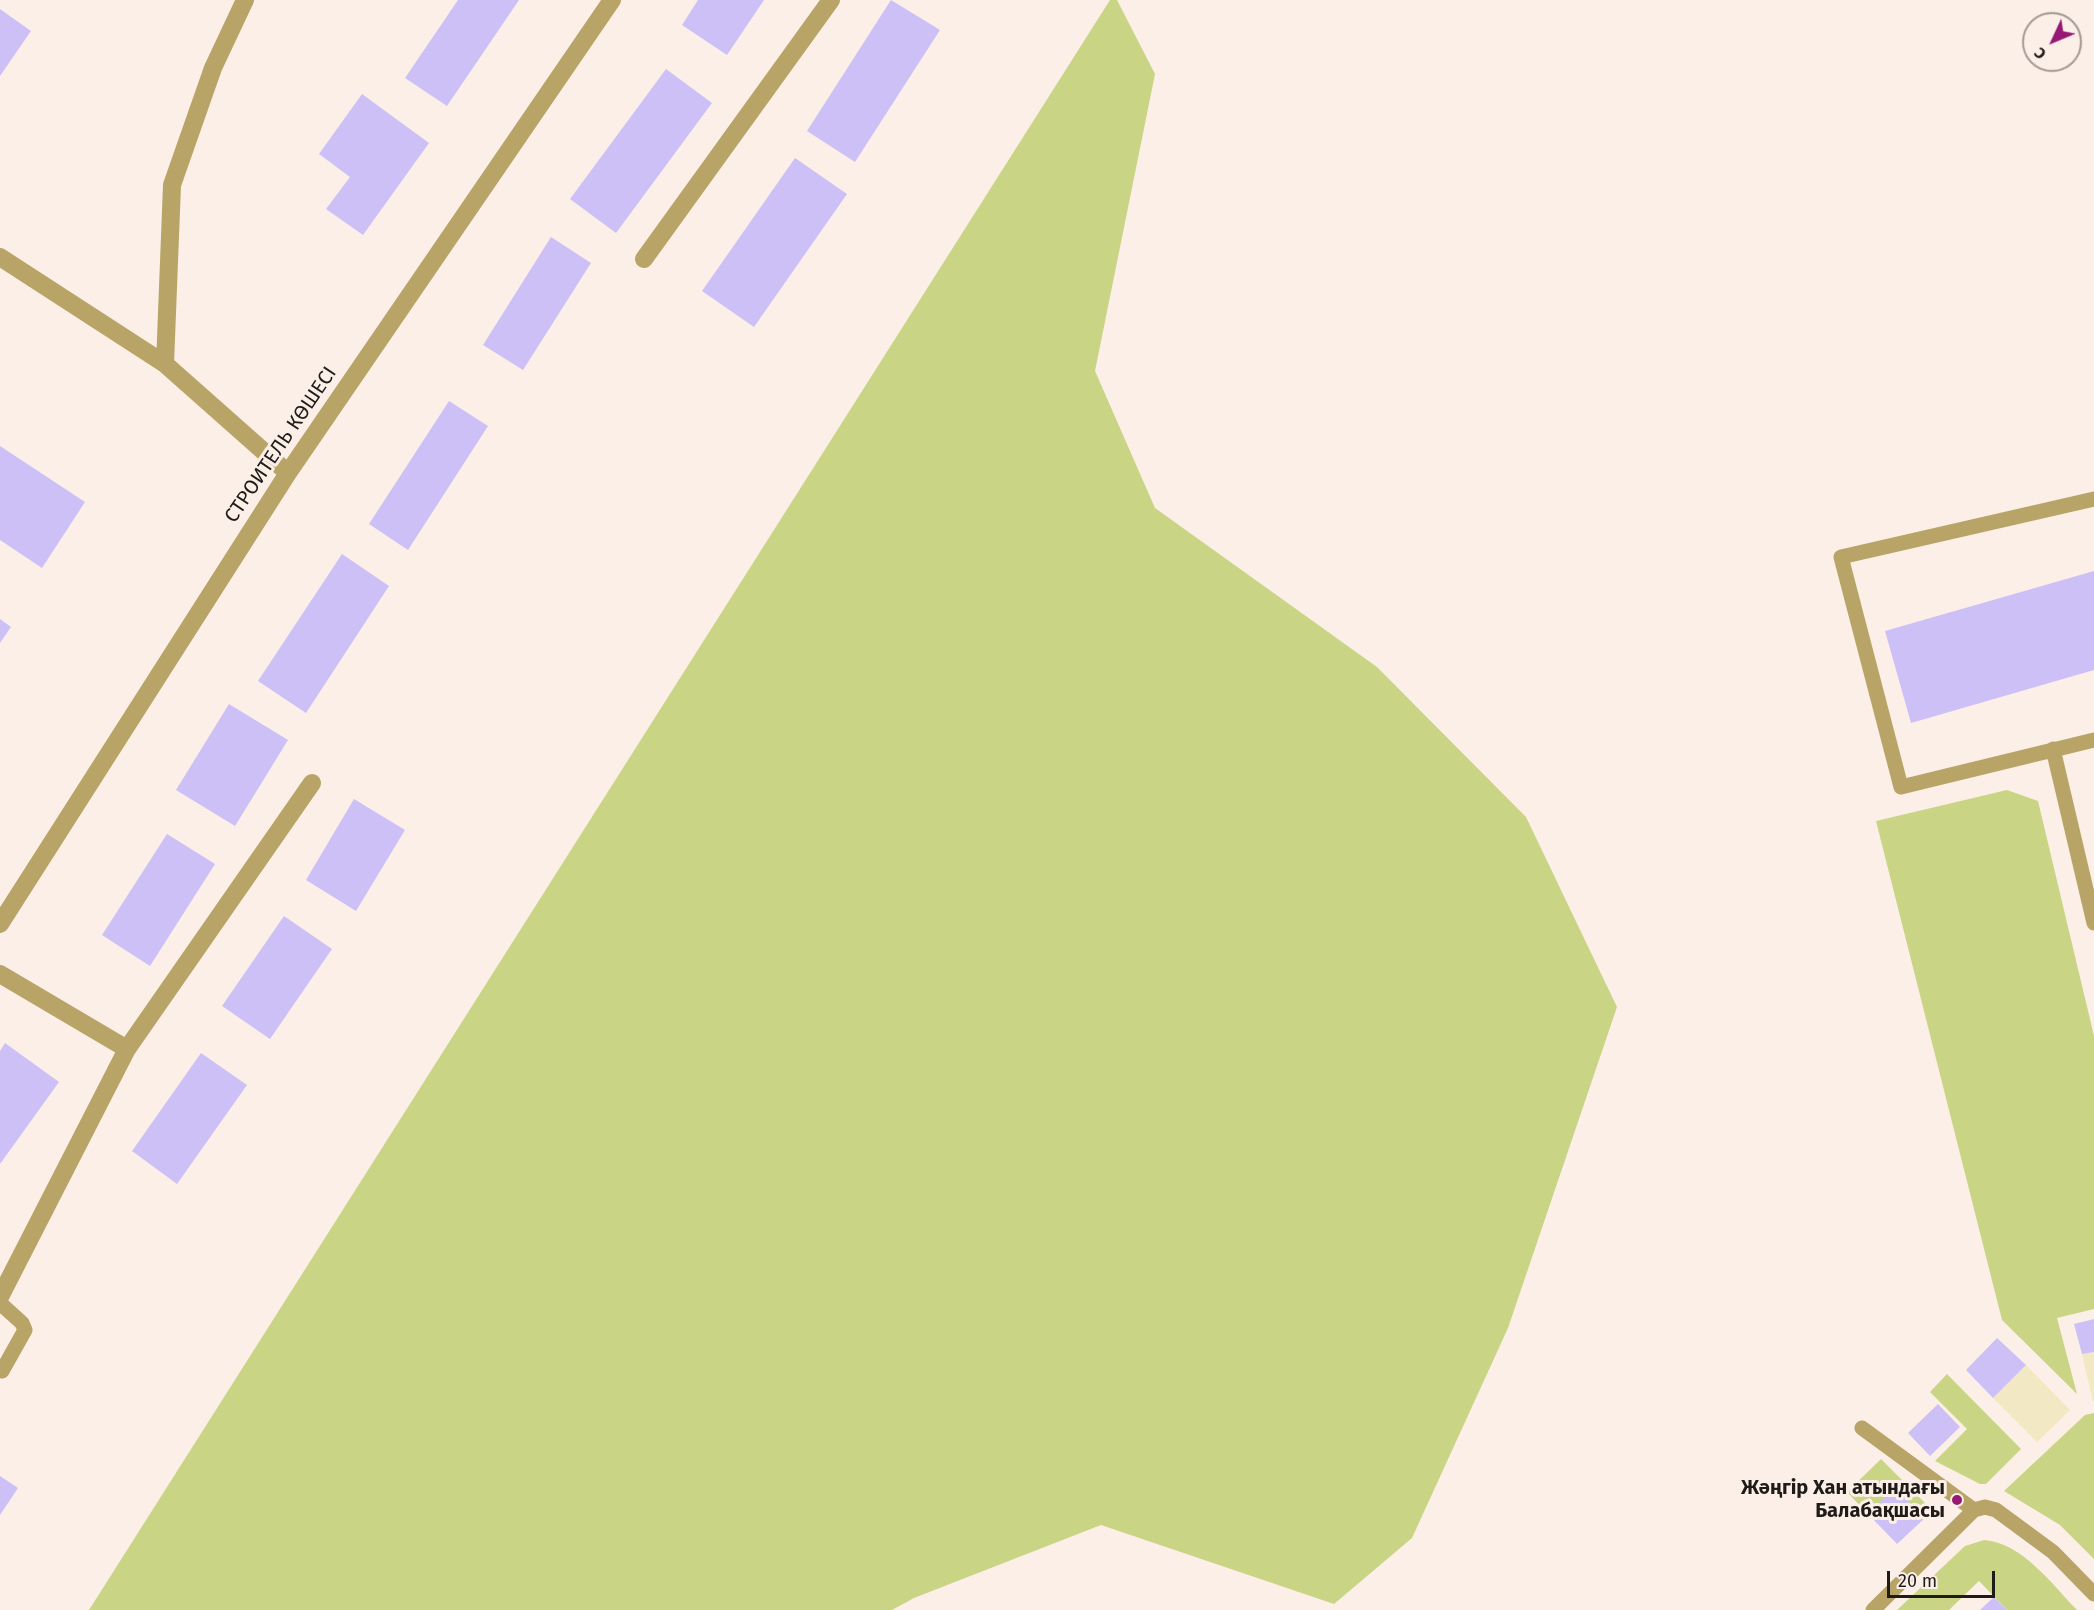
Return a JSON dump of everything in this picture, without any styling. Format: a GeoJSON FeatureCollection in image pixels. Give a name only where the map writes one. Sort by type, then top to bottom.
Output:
{"type":"FeatureCollection","features":[{"type":"Feature","properties":{"kind":"street"},"geometry":{"type":"LineString","coordinates":[[165,364],[172,185],[213,68],[245,0]]}},
{"type":"Feature","properties":{"kind":"street","name":"СТРОИТЕЛЬ КӨШЕСІ"},"geometry":{"type":"LineString","coordinates":[[0,924],[288,473],[612,0]]}},
{"type":"Feature","properties":{"kind":"street"},"geometry":{"type":"LineString","coordinates":[[645,259],[831,0]]}},
{"type":"Feature","properties":{"kind":"street"},"geometry":{"type":"LineString","coordinates":[[0,257],[165,364],[288,473]]}},
{"type":"Feature","properties":{"kind":"street"},"geometry":{"type":"LineString","coordinates":[[0,1297],[127,1049],[312,783]]}},
{"type":"Feature","properties":{"kind":"street"},"geometry":{"type":"LineString","coordinates":[[0,974],[127,1049]]}},
{"type":"Feature","properties":{"kind":"lane"},"geometry":{"type":"LineString","coordinates":[[2094,499],[1841,557],[1901,787],[2094,740]]}},
{"type":"Feature","properties":{"kind":"lane"},"geometry":{"type":"LineString","coordinates":[[2053,749],[2094,923]]}},
{"type":"Feature","properties":{"kind":"lane"},"geometry":{"type":"LineString","coordinates":[[0,1303],[22,1323],[24,1330],[2,1371]]}},
{"type":"Feature","properties":{"kind":"lane"},"geometry":{"type":"LineString","coordinates":[[1862,1428],[1974,1510]]}},
{"type":"Feature","properties":{"kind":"lane"},"geometry":{"type":"LineString","coordinates":[[1873,1610],[1974,1510],[1985,1507],[1996,1510],[2053,1552],[2094,1594]]}},
{"type":"Feature","properties":{"kind":"green space"},"geometry":{"type":"Polygon","coordinates":[[[1110,0],[1117,0],[1155,74],[1095,371],[1155,508],[1377,667],[1526,817],[1617,1007],[1508,1328],[1412,1538],[1334,1604],[1101,1525],[914,1598],[892,1610],[89,1610],[1110,0]]]}},
{"type":"Feature","properties":{"kind":"green space"},"geometry":{"type":"Polygon","coordinates":[[[2007,790],[2038,801],[2094,1036],[2094,1309],[2057,1318],[2077,1394],[2002,1320],[1876,821],[2007,790]]]}},
{"type":"Feature","properties":{"kind":"green space"},"geometry":{"type":"Polygon","coordinates":[[[1947,1374],[2021,1449],[1986,1484],[1980,1484],[1935,1461],[1967,1429],[1930,1392],[1947,1374]]]}},
{"type":"Feature","properties":{"kind":"green space"},"geometry":{"type":"Polygon","coordinates":[[[2094,1413],[2094,1559],[2060,1525],[2004,1491],[2085,1415],[2094,1413]]]}},
{"type":"Feature","properties":{"kind":"green space"},"geometry":{"type":"Polygon","coordinates":[[[1881,1459],[1929,1507],[1925,1518],[1895,1489],[1868,1514],[1847,1492],[1881,1459]]]}},
{"type":"Feature","properties":{"kind":"green space"},"geometry":{"type":"Polygon","coordinates":[[[1984,1540],[1998,1543],[2024,1557],[2047,1577],[2077,1610],[2007,1610],[1979,1581],[1949,1610],[1897,1610],[1965,1546],[1984,1540]]]}},
{"type":"Feature","properties":{"kind":"sand"},"geometry":{"type":"Polygon","coordinates":[[[2094,1352],[2094,1402],[2093,1402],[2082,1354],[2094,1352]]]}},
{"type":"Feature","properties":{"kind":"sand"},"geometry":{"type":"Polygon","coordinates":[[[2026,1365],[2070,1410],[2037,1442],[1993,1398],[2026,1365]]]}},
{"type":"Feature","properties":{"kind":"building"},"geometry":{"type":"Polygon","coordinates":[[[458,0],[519,0],[447,106],[405,78],[458,0]]]}},
{"type":"Feature","properties":{"kind":"building"},"geometry":{"type":"Polygon","coordinates":[[[698,0],[764,0],[727,55],[682,25],[698,0]]]}},
{"type":"Feature","properties":{"kind":"building"},"geometry":{"type":"Polygon","coordinates":[[[891,0],[940,30],[855,162],[807,131],[891,0]]]}},
{"type":"Feature","properties":{"kind":"building"},"geometry":{"type":"Polygon","coordinates":[[[0,9],[31,31],[0,76],[0,9]]]}},
{"type":"Feature","properties":{"kind":"building"},"geometry":{"type":"Polygon","coordinates":[[[666,69],[712,103],[616,233],[570,199],[666,69]]]}},
{"type":"Feature","properties":{"kind":"building"},"geometry":{"type":"Polygon","coordinates":[[[362,94],[429,143],[363,235],[326,209],[350,177],[319,154],[362,94]]]}},
{"type":"Feature","properties":{"kind":"building"},"geometry":{"type":"Polygon","coordinates":[[[795,158],[847,194],[754,327],[702,291],[795,158]]]}},
{"type":"Feature","properties":{"kind":"building"},"geometry":{"type":"Polygon","coordinates":[[[551,237],[591,263],[523,370],[483,345],[551,237]]]}},
{"type":"Feature","properties":{"kind":"building"},"geometry":{"type":"Polygon","coordinates":[[[449,401],[488,426],[408,550],[369,524],[449,401]]]}},
{"type":"Feature","properties":{"kind":"building"},"geometry":{"type":"Polygon","coordinates":[[[0,446],[85,502],[42,568],[0,540],[0,446]]]}},
{"type":"Feature","properties":{"kind":"building"},"geometry":{"type":"Polygon","coordinates":[[[342,554],[389,586],[306,713],[258,681],[342,554]]]}},
{"type":"Feature","properties":{"kind":"building"},"geometry":{"type":"Polygon","coordinates":[[[2094,571],[2094,670],[1911,723],[1885,631],[2094,571]]]}},
{"type":"Feature","properties":{"kind":"building"},"geometry":{"type":"Polygon","coordinates":[[[0,619],[11,627],[0,643],[0,619]]]}},
{"type":"Feature","properties":{"kind":"building"},"geometry":{"type":"Polygon","coordinates":[[[229,704],[288,740],[235,826],[176,790],[229,704]]]}},
{"type":"Feature","properties":{"kind":"building"},"geometry":{"type":"Polygon","coordinates":[[[354,799],[405,830],[356,911],[306,880],[354,799]]]}},
{"type":"Feature","properties":{"kind":"building"},"geometry":{"type":"Polygon","coordinates":[[[167,834],[215,864],[150,966],[102,935],[167,834]]]}},
{"type":"Feature","properties":{"kind":"building"},"geometry":{"type":"Polygon","coordinates":[[[284,916],[332,949],[270,1039],[222,1006],[284,916]]]}},
{"type":"Feature","properties":{"kind":"building"},"geometry":{"type":"Polygon","coordinates":[[[5,1043],[59,1082],[0,1164],[0,1051],[5,1043]]]}},
{"type":"Feature","properties":{"kind":"building"},"geometry":{"type":"Polygon","coordinates":[[[201,1053],[247,1085],[177,1184],[132,1151],[201,1053]]]}},
{"type":"Feature","properties":{"kind":"building"},"geometry":{"type":"Polygon","coordinates":[[[2094,1319],[2094,1352],[2082,1354],[2074,1324],[2094,1319]]]}},
{"type":"Feature","properties":{"kind":"building"},"geometry":{"type":"Polygon","coordinates":[[[1997,1338],[2026,1365],[1993,1398],[1966,1370],[1997,1338]]]}},
{"type":"Feature","properties":{"kind":"building"},"geometry":{"type":"Polygon","coordinates":[[[1938,1404],[1960,1427],[1930,1456],[1908,1433],[1938,1404]]]}},
{"type":"Feature","properties":{"kind":"building"},"geometry":{"type":"Polygon","coordinates":[[[0,1476],[18,1488],[0,1515],[0,1476]]]}},
{"type":"Feature","properties":{"kind":"building"},"geometry":{"type":"Polygon","coordinates":[[[1895,1488],[1925,1518],[1897,1544],[1868,1514],[1895,1488]]]}},
{"type":"Feature","properties":{"kind":"building"},"geometry":{"type":"Polygon","coordinates":[[[1994,1597],[2007,1610],[1980,1610],[1994,1597]]]}},
{"type":"Feature","properties":{"kind":"place","name":"Жәңгір Хан атындағы Балабақшасы"},"geometry":{"type":"Point","coordinates":[1957,1500]}}]}
